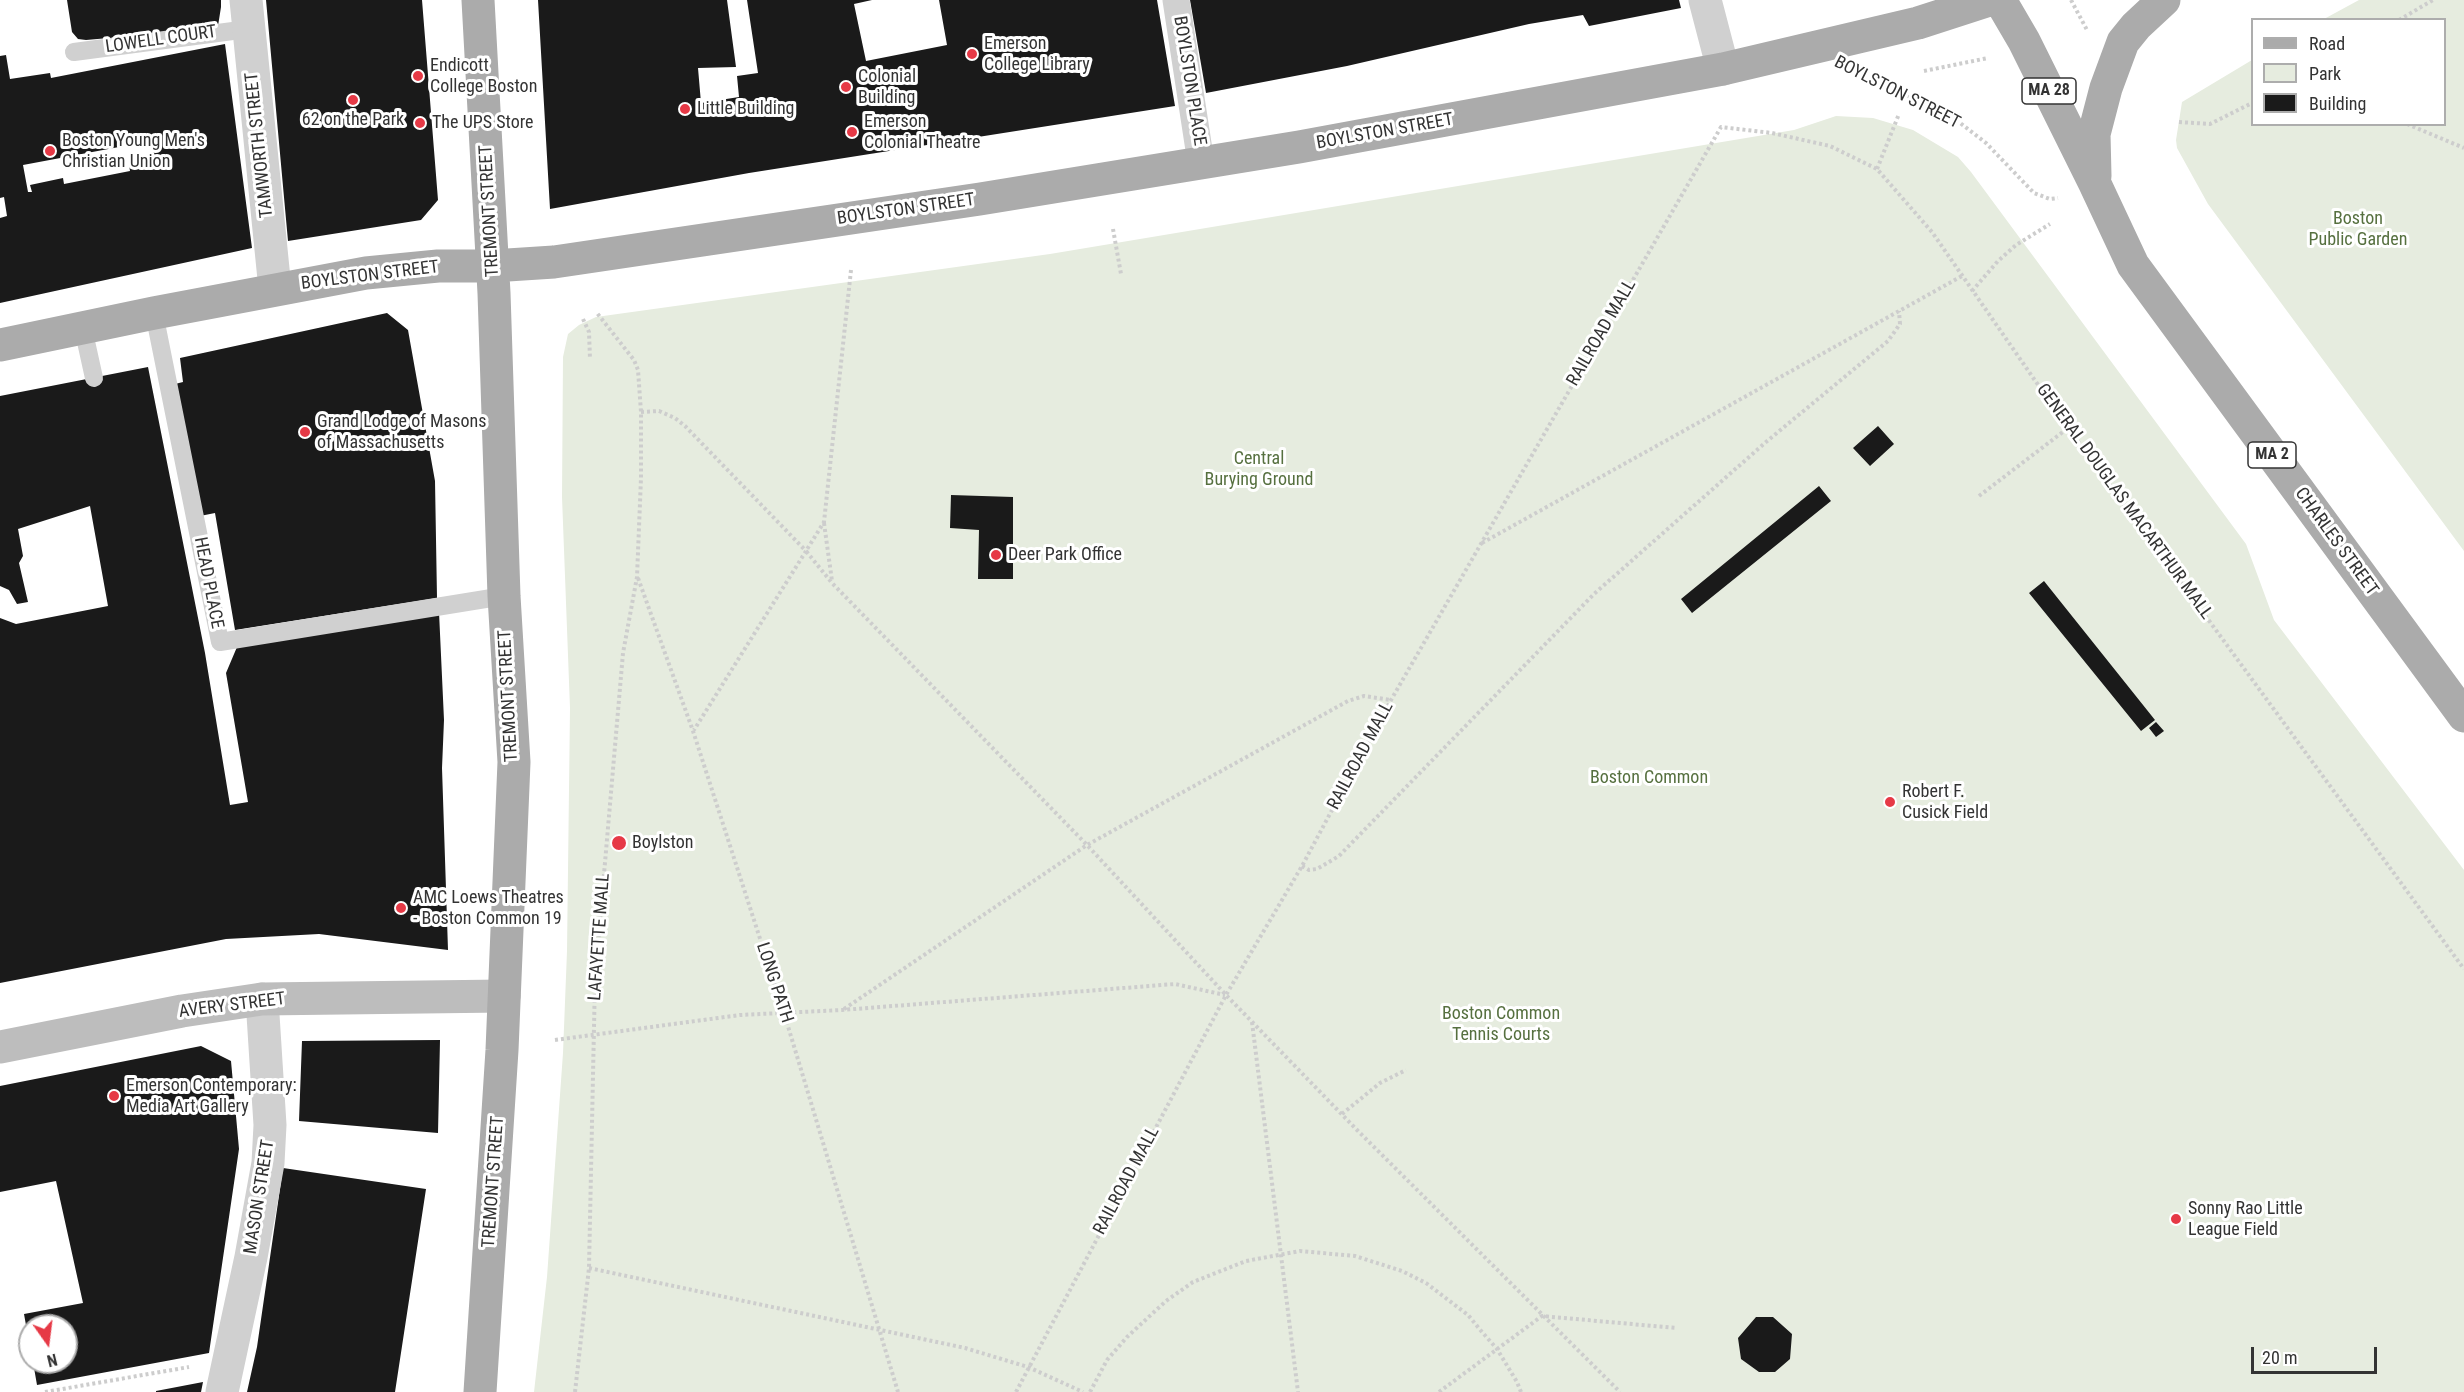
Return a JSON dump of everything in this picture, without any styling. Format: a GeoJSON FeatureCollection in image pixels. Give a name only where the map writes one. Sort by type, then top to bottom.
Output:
{"type":"FeatureCollection","features":[{"type":"Feature","properties":{"kind":"main road","name":"TREMONT STREET"},"geometry":{"type":"LineString","coordinates":[[478,0],[492,266],[504,596],[514,762],[504,996],[480,1392]]}},
{"type":"Feature","properties":{"kind":"main road","name":"BOYLSTON STREET"},"geometry":{"type":"LineString","coordinates":[[0,345],[275,289],[400,269],[554,262],[980,199],[1310,146],[1723,69],[1918,23],[1989,0]]}},
{"type":"Feature","properties":{"kind":"main road","name":"MA 28"},"geometry":{"type":"LineString","coordinates":[[2000,0],[2024,41],[2095,184]]}},
{"type":"Feature","properties":{"kind":"main road","name":"MA 2"},"geometry":{"type":"LineString","coordinates":[[2095,184],[2094,134],[2106,88],[2123,42],[2164,0]]}},
{"type":"Feature","properties":{"kind":"main road","name":"CHARLES STREET"},"geometry":{"type":"LineString","coordinates":[[2095,184],[2133,265],[2464,716]]}},
{"type":"Feature","properties":{"kind":"main road","name":"AVERY STREET"},"geometry":{"type":"LineString","coordinates":[[0,1047],[182,1011],[262,999],[504,996]]}},
{"type":"Feature","properties":{"kind":"street","name":"BOYLSTON PLACE"},"geometry":{"type":"LineString","coordinates":[[1176,0],[1201,163]]}},
{"type":"Feature","properties":{"kind":"street"},"geometry":{"type":"LineString","coordinates":[[1705,0],[1723,69]]}},
{"type":"Feature","properties":{"kind":"street","name":"TAMWORTH STREET"},"geometry":{"type":"LineString","coordinates":[[247,14],[275,289]]}},
{"type":"Feature","properties":{"kind":"street","name":"MASON STREET"},"geometry":{"type":"LineString","coordinates":[[225,1377],[251,1257],[268,1163],[270,1125],[262,999]]}},
{"type":"Feature","properties":{"kind":"lane","name":"LOWELL COURT"},"geometry":{"type":"LineString","coordinates":[[74,52],[247,14]]}},
{"type":"Feature","properties":{"kind":"lane","name":"HEAD PLACE"},"geometry":{"type":"LineString","coordinates":[[154,313],[220,642],[504,596]]}},
{"type":"Feature","properties":{"kind":"lane"},"geometry":{"type":"LineString","coordinates":[[83,328],[94,378]]}},
{"type":"Feature","properties":{"kind":"path"},"geometry":{"type":"LineString","coordinates":[[2402,18],[2433,0]]}},
{"type":"Feature","properties":{"kind":"path","name":"BOYLSTON STREET"},"geometry":{"type":"LineString","coordinates":[[1808,49],[1955,119],[1986,143],[2034,193],[2050,199],[2061,198]]}},
{"type":"Feature","properties":{"kind":"path"},"geometry":{"type":"LineString","coordinates":[[1924,71],[1998,57]]}},
{"type":"Feature","properties":{"kind":"path"},"geometry":{"type":"LineString","coordinates":[[2179,122],[2210,124],[2251,103]]}},
{"type":"Feature","properties":{"kind":"path"},"geometry":{"type":"LineString","coordinates":[[1877,169],[1899,114]]}},
{"type":"Feature","properties":{"kind":"path"},"geometry":{"type":"LineString","coordinates":[[2411,126],[2464,148]]}},
{"type":"Feature","properties":{"kind":"path","name":"GENERAL DOUGLAS MACARTHUR MALL"},"geometry":{"type":"LineString","coordinates":[[1721,127],[1772,133],[1830,146],[1877,169],[1932,232],[2068,428],[2464,969]]}},
{"type":"Feature","properties":{"kind":"path","name":"RAILROAD MALL"},"geometry":{"type":"LineString","coordinates":[[1016,1392],[1226,995],[1302,866],[1391,700],[1721,127]]}},
{"type":"Feature","properties":{"kind":"path"},"geometry":{"type":"LineString","coordinates":[[1972,291],[2016,244],[2050,224]]}},
{"type":"Feature","properties":{"kind":"path"},"geometry":{"type":"LineString","coordinates":[[1113,229],[1121,274]]}},
{"type":"Feature","properties":{"kind":"path"},"geometry":{"type":"LineString","coordinates":[[832,583],[824,522],[851,270]]}},
{"type":"Feature","properties":{"kind":"path"},"geometry":{"type":"LineString","coordinates":[[1480,544],[1962,276]]}},
{"type":"Feature","properties":{"kind":"path"},"geometry":{"type":"LineString","coordinates":[[1302,866],[1309,870],[1317,870],[1339,856],[1594,594],[1750,456],[1888,341],[1900,324],[1899,311]]}},
{"type":"Feature","properties":{"kind":"path","name":"LAFAYETTE MALL"},"geometry":{"type":"LineString","coordinates":[[575,1392],[589,1268],[595,979],[623,653],[638,577],[641,412],[638,370],[634,360],[597,313]]}},
{"type":"Feature","properties":{"kind":"path"},"geometry":{"type":"LineString","coordinates":[[583,319],[589,332],[590,359]]}},
{"type":"Feature","properties":{"kind":"path"},"geometry":{"type":"LineString","coordinates":[[641,412],[659,411],[675,417],[686,426],[806,551],[832,583],[1087,845],[1226,995],[1542,1316],[1620,1392]]}},
{"type":"Feature","properties":{"kind":"path"},"geometry":{"type":"LineString","coordinates":[[1979,496],[2068,428]]}},
{"type":"Feature","properties":{"kind":"path"},"geometry":{"type":"LineString","coordinates":[[693,730],[824,522]]}},
{"type":"Feature","properties":{"kind":"path","name":"LONG PATH"},"geometry":{"type":"LineString","coordinates":[[638,577],[693,730],[784,1013],[898,1392]]}},
{"type":"Feature","properties":{"kind":"path"},"geometry":{"type":"LineString","coordinates":[[842,1010],[1087,845],[1348,701],[1364,696],[1391,700]]}},
{"type":"Feature","properties":{"kind":"path"},"geometry":{"type":"LineString","coordinates":[[555,1040],[740,1015],[842,1010],[1175,984],[1226,995]]}},
{"type":"Feature","properties":{"kind":"path"},"geometry":{"type":"LineString","coordinates":[[1252,1021],[1298,1392]]}},
{"type":"Feature","properties":{"kind":"path"},"geometry":{"type":"LineString","coordinates":[[1342,1114],[1380,1083],[1406,1070]]}},
{"type":"Feature","properties":{"kind":"path"},"geometry":{"type":"LineString","coordinates":[[1090,1392],[1107,1360],[1148,1316],[1192,1282],[1218,1271],[1281,1253],[1321,1252],[1355,1256],[1402,1271],[1446,1297],[1468,1315],[1497,1349],[1521,1392]]}},
{"type":"Feature","properties":{"kind":"path"},"geometry":{"type":"LineString","coordinates":[[589,1268],[965,1348],[1028,1367],[1083,1392]]}},
{"type":"Feature","properties":{"kind":"path"},"geometry":{"type":"LineString","coordinates":[[1439,1392],[1542,1316],[1676,1328]]}},
{"type":"Feature","properties":{"kind":"path"},"geometry":{"type":"LineString","coordinates":[[45,1392],[225,1377]]}},
{"type":"Feature","properties":{"kind":"green space","name":"Boston Public Garden"},"geometry":{"type":"Polygon","coordinates":[[[2359,0],[2464,0],[2464,551],[2208,204],[2177,148],[2176,140],[2182,102],[2251,61],[2251,126],[2446,126],[2446,18],[2326,18],[2359,0]]]}},
{"type":"Feature","properties":{"kind":"green space","name":"Boston Common"},"geometry":{"type":"Polygon","coordinates":[[[1836,116],[1873,118],[1913,130],[1958,157],[1971,172],[2246,544],[2274,620],[2464,870],[2464,1392],[534,1392],[547,1277],[563,1053],[567,951],[570,708],[562,497],[563,357],[568,334],[579,325],[596,317],[1050,254],[1794,130],[1836,116]]]}},
{"type":"Feature","properties":{"kind":"building"},"geometry":{"type":"Polygon","coordinates":[[[67,0],[221,0],[221,7],[218,26],[212,29],[86,40],[78,39],[72,32],[67,0]]]}},
{"type":"Feature","properties":{"kind":"building","name":"62 on the Park"},"geometry":{"type":"Polygon","coordinates":[[[266,0],[422,0],[438,200],[421,220],[288,241],[266,0]]]}},
{"type":"Feature","properties":{"kind":"building"},"geometry":{"type":"Polygon","coordinates":[[[538,0],[727,0],[736,67],[698,68],[701,103],[739,97],[737,76],[758,73],[747,0],[872,0],[854,4],[866,61],[947,45],[939,0],[1157,0],[1175,106],[749,173],[550,209],[538,0]]]}},
{"type":"Feature","properties":{"kind":"building"},"geometry":{"type":"Polygon","coordinates":[[[1190,0],[1679,0],[1681,8],[1589,26],[1583,15],[1529,24],[1347,66],[1206,93],[1190,0]]]}},
{"type":"Feature","properties":{"kind":"building","name":"Boston Young Men's Christian Union"},"geometry":{"type":"Polygon","coordinates":[[[225,44],[252,248],[0,303],[0,218],[7,216],[4,197],[0,198],[0,56],[6,55],[10,79],[50,73],[51,78],[225,44]],[[151,141],[23,165],[28,192],[32,192],[30,185],[63,178],[64,184],[130,171],[129,165],[155,161],[151,141]]]}},
{"type":"Feature","properties":{"kind":"building","name":"Grand Lodge of Masons of Massachusetts"},"geometry":{"type":"Polygon","coordinates":[[[387,313],[408,330],[435,481],[437,598],[235,630],[215,513],[200,516],[175,384],[183,382],[180,358],[387,313]]]}},
{"type":"Feature","properties":{"kind":"building"},"geometry":{"type":"Polygon","coordinates":[[[148,367],[205,653],[230,805],[248,802],[226,673],[237,647],[439,612],[444,720],[442,768],[448,950],[319,934],[226,939],[0,983],[0,618],[16,624],[108,606],[90,506],[18,529],[23,556],[19,563],[28,602],[17,604],[9,590],[0,586],[0,396],[148,367]]]}},
{"type":"Feature","properties":{"kind":"building"},"geometry":{"type":"Polygon","coordinates":[[[1878,426],[1894,444],[1870,466],[1853,448],[1878,426]]]}},
{"type":"Feature","properties":{"kind":"building"},"geometry":{"type":"Polygon","coordinates":[[[1819,486],[1831,501],[1692,613],[1681,599],[1819,486]]]}},
{"type":"Feature","properties":{"kind":"building","name":"Deer Park Office"},"geometry":{"type":"Polygon","coordinates":[[[951,495],[1013,497],[1013,579],[978,579],[979,530],[950,528],[951,495]]]}},
{"type":"Feature","properties":{"kind":"building"},"geometry":{"type":"Polygon","coordinates":[[[2044,581],[2155,720],[2141,731],[2029,593],[2044,581]]]}},
{"type":"Feature","properties":{"kind":"building"},"geometry":{"type":"Polygon","coordinates":[[[2156,722],[2164,731],[2156,737],[2149,728],[2156,722]]]}},
{"type":"Feature","properties":{"kind":"building"},"geometry":{"type":"Polygon","coordinates":[[[440,1040],[438,1133],[299,1121],[302,1041],[440,1040]]]}},
{"type":"Feature","properties":{"kind":"building"},"geometry":{"type":"Polygon","coordinates":[[[201,1046],[231,1061],[239,1149],[209,1353],[37,1385],[35,1374],[78,1374],[78,1314],[24,1314],[83,1303],[56,1181],[0,1192],[0,1086],[201,1046]]]}},
{"type":"Feature","properties":{"kind":"building"},"geometry":{"type":"Polygon","coordinates":[[[283,1168],[426,1189],[395,1392],[247,1392],[257,1347],[283,1168]]]}},
{"type":"Feature","properties":{"kind":"building"},"geometry":{"type":"Polygon","coordinates":[[[1756,1317],[1773,1317],[1792,1334],[1790,1359],[1775,1372],[1759,1372],[1741,1359],[1738,1338],[1756,1317]]]}},
{"type":"Feature","properties":{"kind":"building"},"geometry":{"type":"Polygon","coordinates":[[[203,1382],[201,1392],[156,1392],[156,1391],[203,1382]]]}},
{"type":"Feature","properties":{"kind":"place","name":"Emerson College Library"},"geometry":{"type":"Point","coordinates":[972,54]}},
{"type":"Feature","properties":{"kind":"place","name":"Endicott College Boston"},"geometry":{"type":"Point","coordinates":[418,76]}},
{"type":"Feature","properties":{"kind":"place","name":"Colonial Building"},"geometry":{"type":"Point","coordinates":[846,87]}},
{"type":"Feature","properties":{"kind":"place","name":"62 on the Park"},"geometry":{"type":"Point","coordinates":[353,100]}},
{"type":"Feature","properties":{"kind":"place","name":"Little Building"},"geometry":{"type":"Point","coordinates":[685,109]}},
{"type":"Feature","properties":{"kind":"place","name":"The UPS Store"},"geometry":{"type":"Point","coordinates":[420,123]}},
{"type":"Feature","properties":{"kind":"place","name":"Emerson Colonial Theatre"},"geometry":{"type":"Point","coordinates":[852,132]}},
{"type":"Feature","properties":{"kind":"place","name":"Boston Young Men's Christian Union"},"geometry":{"type":"Point","coordinates":[50,151]}},
{"type":"Feature","properties":{"kind":"place","name":"Grand Lodge of Masons of Massachusetts"},"geometry":{"type":"Point","coordinates":[305,432]}},
{"type":"Feature","properties":{"kind":"place","name":"Deer Park Office"},"geometry":{"type":"Point","coordinates":[996,555]}},
{"type":"Feature","properties":{"kind":"place","name":"Robert F. Cusick Field"},"geometry":{"type":"Point","coordinates":[1890,802]}},
{"type":"Feature","properties":{"kind":"place","name":"Boylston"},"geometry":{"type":"Point","coordinates":[619,843]}},
{"type":"Feature","properties":{"kind":"place","name":"AMC Loews Theatres - Boston Common 19"},"geometry":{"type":"Point","coordinates":[401,908]}},
{"type":"Feature","properties":{"kind":"place","name":"Emerson Contemporary: Media Art Gallery"},"geometry":{"type":"Point","coordinates":[114,1096]}},
{"type":"Feature","properties":{"kind":"place","name":"Sonny Rao Little League Field"},"geometry":{"type":"Point","coordinates":[2176,1219]}},
{"type":"Feature","properties":{"kind":"park label","name":"Central Burying Ground"},"geometry":{"type":"Point","coordinates":[1259,469]}},
{"type":"Feature","properties":{"kind":"park label","name":"Boston Common Tennis Courts"},"geometry":{"type":"Point","coordinates":[1501,1024]}}]}
